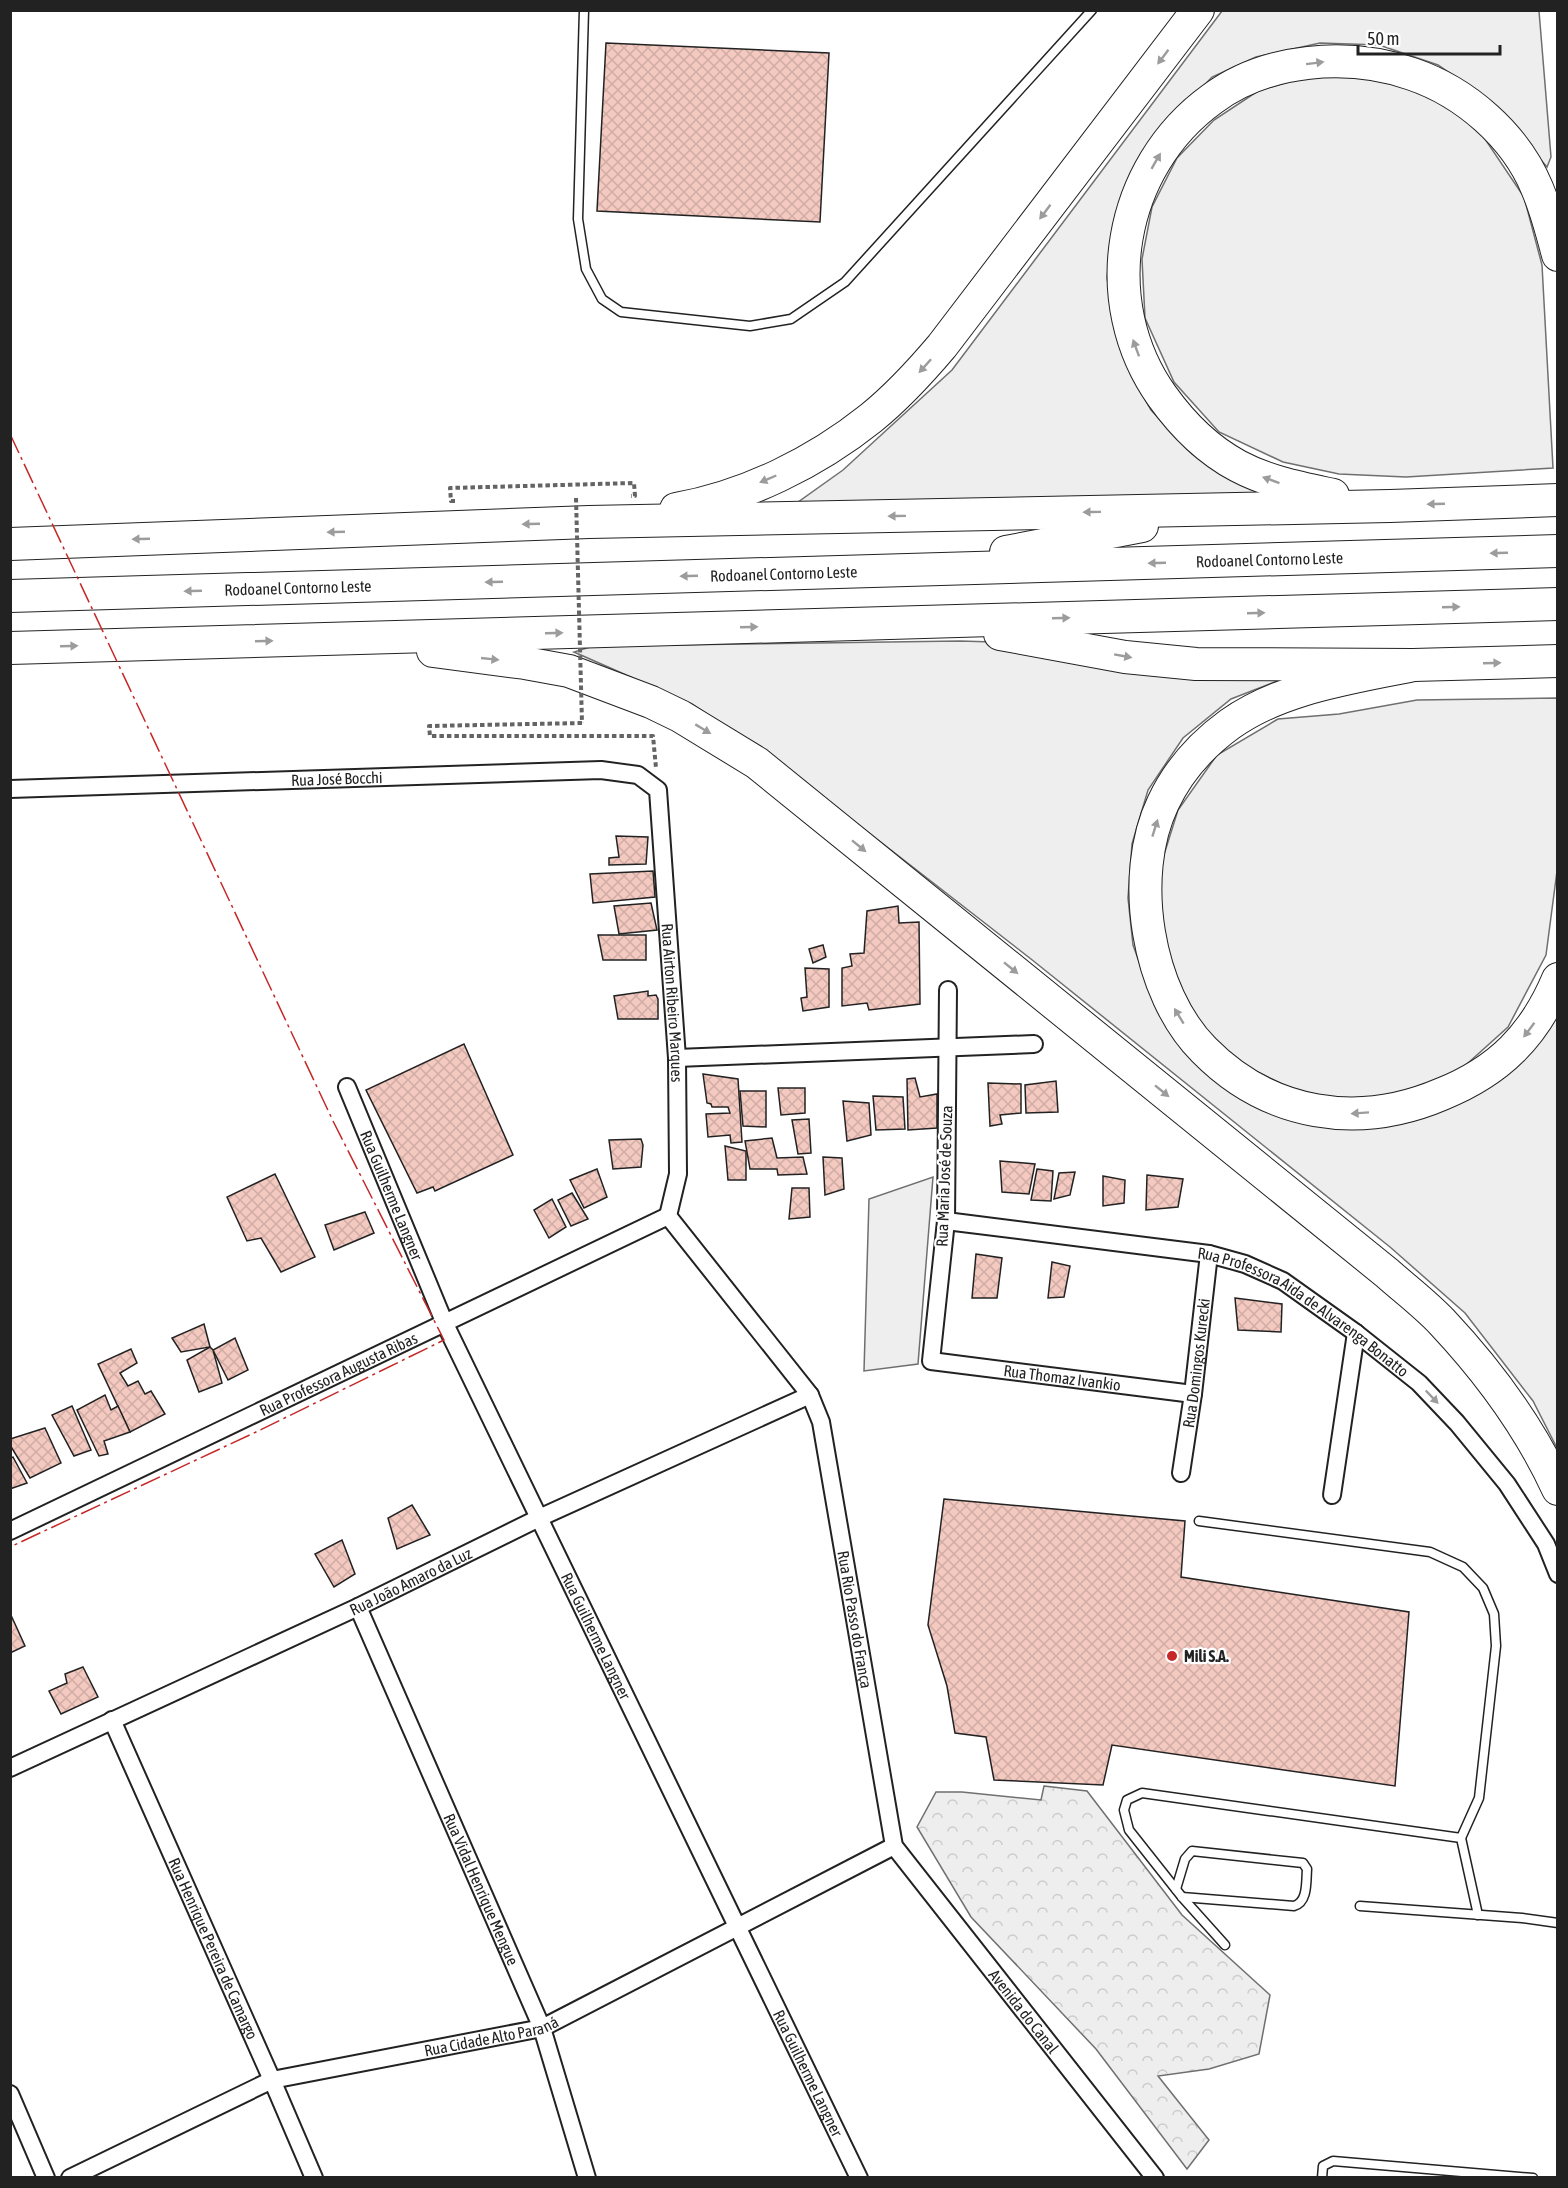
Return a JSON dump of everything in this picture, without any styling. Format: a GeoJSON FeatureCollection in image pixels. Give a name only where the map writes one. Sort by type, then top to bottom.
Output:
{"type":"FeatureCollection","features":[{"type":"Feature","properties":{"kind":"highway"},"geometry":{"type":"LineString","coordinates":[[10,544],[582,510],[680,508],[737,492],[788,471],[819,454],[871,418],[909,384],[942,346],[1198,10]]}},
{"type":"Feature","properties":{"kind":"highway"},"geometry":{"type":"LineString","coordinates":[[1390,506],[1275,482],[1237,465],[1205,443],[1175,414],[1149,378],[1135,347],[1126,310],[1122,269],[1127,228],[1143,184],[1164,147],[1190,117],[1213,98],[1246,80],[1282,68],[1317,62],[1351,61],[1392,67],[1428,79],[1462,98],[1490,120],[1517,153],[1536,186],[1557,255]]}},
{"type":"Feature","properties":{"kind":"highway"},"geometry":{"type":"LineString","coordinates":[[582,510],[1235,509],[1557,500]]}},
{"type":"Feature","properties":{"kind":"highway"},"geometry":{"type":"LineString","coordinates":[[894,570],[1235,509]]}},
{"type":"Feature","properties":{"kind":"highway","name":"Rodoanel Contorno Leste"},"geometry":{"type":"LineString","coordinates":[[10,596],[1557,551]]}},
{"type":"Feature","properties":{"kind":"highway"},"geometry":{"type":"LineString","coordinates":[[10,648],[1557,604]]}},
{"type":"Feature","properties":{"kind":"highway"},"geometry":{"type":"LineString","coordinates":[[919,622],[1159,662],[1413,665],[1557,661]]}},
{"type":"Feature","properties":{"kind":"highway"},"geometry":{"type":"LineString","coordinates":[[349,638],[568,671],[671,711],[757,763],[1387,1273],[1441,1320],[1478,1363],[1520,1421],[1548,1467],[1557,1489]]}},
{"type":"Feature","properties":{"kind":"highway"},"geometry":{"type":"LineString","coordinates":[[1413,665],[1308,689],[1254,710],[1230,724],[1201,748],[1180,773],[1162,805],[1151,841],[1146,882],[1148,922],[1156,961],[1168,996],[1186,1027],[1203,1048],[1229,1073],[1266,1094],[1306,1109],[1341,1114],[1381,1112],[1429,1100],[1465,1084],[1499,1062],[1519,1043],[1539,1017],[1557,979]]}},
{"type":"Feature","properties":{"kind":"street","name":"Rua José Bocchi"},"geometry":{"type":"LineString","coordinates":[[10,789],[601,770],[638,775],[658,790]]}},
{"type":"Feature","properties":{"kind":"street","name":"Rua Airton Ribeiro Marques"},"geometry":{"type":"LineString","coordinates":[[658,790],[677,1058],[678,1174],[668,1216]]}},
{"type":"Feature","properties":{"kind":"street","name":"Rua Maria José de Souza"},"geometry":{"type":"LineString","coordinates":[[931,1361],[946,1221],[948,990]]}},
{"type":"Feature","properties":{"kind":"street"},"geometry":{"type":"LineString","coordinates":[[677,1058],[1034,1044]]}},
{"type":"Feature","properties":{"kind":"street","name":"Rua Guilherme Langner"},"geometry":{"type":"LineString","coordinates":[[346,1087],[445,1324],[859,2178]]}},
{"type":"Feature","properties":{"kind":"street","name":"Rua Professora Augusta Ribas"},"geometry":{"type":"LineString","coordinates":[[10,1531],[668,1216]]}},
{"type":"Feature","properties":{"kind":"street","name":"Rua Rio Passo do França"},"geometry":{"type":"LineString","coordinates":[[668,1216],[810,1395],[821,1422],[894,1846]]}},
{"type":"Feature","properties":{"kind":"street","name":"Rua Professora Aida de Alvarenga Bonatto"},"geometry":{"type":"LineString","coordinates":[[946,1221],[1209,1254],[1245,1264],[1283,1281],[1356,1333],[1419,1383],[1457,1423],[1507,1484],[1530,1518],[1546,1544],[1557,1575]]}},
{"type":"Feature","properties":{"kind":"street","name":"Rua Domingos Kurecki"},"geometry":{"type":"LineString","coordinates":[[1181,1473],[1193,1394],[1209,1254]]}},
{"type":"Feature","properties":{"kind":"street"},"geometry":{"type":"LineString","coordinates":[[1332,1495],[1356,1333]]}},
{"type":"Feature","properties":{"kind":"street","name":"Rua Thomaz Ivankio"},"geometry":{"type":"LineString","coordinates":[[931,1361],[1193,1394]]}},
{"type":"Feature","properties":{"kind":"street","name":"Rua João Amaro da Luz"},"geometry":{"type":"LineString","coordinates":[[10,1768],[358,1607],[539,1518],[810,1395]]}},
{"type":"Feature","properties":{"kind":"street","name":"Rua Vidal Henrique Mengue"},"geometry":{"type":"LineString","coordinates":[[358,1607],[542,2028],[587,2178]]}},
{"type":"Feature","properties":{"kind":"street","name":"Rua Henrique Pereira de Camargo"},"geometry":{"type":"LineString","coordinates":[[112,1720],[314,2178]]}},
{"type":"Feature","properties":{"kind":"street","name":"Rua Cidade Alto Paraná"},"geometry":{"type":"LineString","coordinates":[[70,2178],[272,2080],[542,2028],[894,1846]]}},
{"type":"Feature","properties":{"kind":"street","name":"Avenida do Canal"},"geometry":{"type":"LineString","coordinates":[[894,1846],[1155,2178]]}},
{"type":"Feature","properties":{"kind":"street"},"geometry":{"type":"LineString","coordinates":[[10,2094],[46,2178]]}},
{"type":"Feature","properties":{"kind":"lane"},"geometry":{"type":"LineString","coordinates":[[584,10],[578,219],[586,269],[602,299],[621,312],[750,326],[791,319],[845,282],[1092,10]]}},
{"type":"Feature","properties":{"kind":"lane"},"geometry":{"type":"LineString","coordinates":[[1199,1521],[1430,1552],[1463,1567],[1483,1588],[1494,1614],[1497,1647],[1479,1798],[1461,1838],[1478,1915]]}},
{"type":"Feature","properties":{"kind":"lane"},"geometry":{"type":"LineString","coordinates":[[1225,1946],[1182,1897],[1129,1830],[1124,1810],[1127,1800],[1142,1793],[1461,1838]]}},
{"type":"Feature","properties":{"kind":"lane"},"geometry":{"type":"LineString","coordinates":[[1176,1889],[1185,1859],[1192,1851],[1303,1863],[1307,1869],[1304,1900],[1299,1905],[1182,1897]]}},
{"type":"Feature","properties":{"kind":"lane"},"geometry":{"type":"LineString","coordinates":[[1360,1906],[1557,1923]]}},
{"type":"Feature","properties":{"kind":"lane"},"geometry":{"type":"LineString","coordinates":[[1322,2178],[1323,2166],[1333,2161],[1533,2178]]}},
{"type":"Feature","properties":{"kind":"path"},"geometry":{"type":"LineString","coordinates":[[462,501],[451,501],[450,488],[634,483],[635,496],[623,496]]}},
{"type":"Feature","properties":{"kind":"path"},"geometry":{"type":"LineString","coordinates":[[564,498],[582,510],[582,723],[429,726],[430,736],[653,736],[658,790]]}},
{"type":"Feature","properties":{"kind":"green space"},"geometry":{"type":"Polygon","coordinates":[[[1222,11],[1539,11],[1551,157],[1547,167],[1492,102],[1438,65],[1379,45],[1320,43],[1256,57],[1212,77],[1162,129],[1130,181],[1112,230],[1107,278],[1114,322],[1128,368],[1151,410],[1192,454],[1227,477],[1256,488],[1262,496],[794,505],[843,470],[952,370],[1222,11]]]}},
{"type":"Feature","properties":{"kind":"green space"},"geometry":{"type":"Polygon","coordinates":[[[1325,71],[1412,83],[1479,130],[1524,197],[1542,265],[1553,468],[1406,477],[1339,474],[1283,462],[1219,432],[1174,382],[1145,318],[1142,259],[1152,207],[1177,158],[1214,120],[1258,91],[1325,71]]]}},
{"type":"Feature","properties":{"kind":"green space"},"geometry":{"type":"Polygon","coordinates":[[[993,642],[1295,674],[1231,699],[1183,738],[1148,790],[1132,844],[1128,898],[1133,945],[1151,994],[1202,1067],[1400,1119],[1557,1007],[1557,1448],[1533,1401],[1465,1313],[1390,1247],[1031,959],[770,756],[692,704],[574,652],[593,646],[993,642]]]}},
{"type":"Feature","properties":{"kind":"green space"},"geometry":{"type":"Polygon","coordinates":[[[1557,698],[1557,871],[1546,955],[1508,1027],[1448,1081],[1362,1103],[1294,1090],[1246,1066],[1205,1033],[1176,987],[1160,936],[1157,877],[1178,810],[1217,755],[1278,719],[1339,714],[1417,700],[1557,698]]]}},
{"type":"Feature","properties":{"kind":"green space"},"geometry":{"type":"Polygon","coordinates":[[[933,1177],[918,1364],[864,1371],[869,1199],[933,1177]]]}},
{"type":"Feature","properties":{"kind":"green space"},"geometry":{"type":"Polygon","coordinates":[[[1044,1786],[1087,1791],[1182,1915],[1270,1995],[1259,2054],[1209,2069],[1158,2076],[1209,2140],[1187,2169],[1096,2049],[971,1917],[917,1827],[936,1792],[962,1792],[1041,1800],[1044,1786]]]}},
{"type":"Feature","properties":{"kind":"building"},"geometry":{"type":"Polygon","coordinates":[[[606,43],[829,53],[820,222],[597,211],[606,43]]]}},
{"type":"Feature","properties":{"kind":"building"},"geometry":{"type":"Polygon","coordinates":[[[616,836],[648,837],[646,864],[609,865],[609,858],[619,857],[616,836]]]}},
{"type":"Feature","properties":{"kind":"building"},"geometry":{"type":"Polygon","coordinates":[[[653,871],[655,897],[593,903],[590,874],[653,871]]]}},
{"type":"Feature","properties":{"kind":"building"},"geometry":{"type":"Polygon","coordinates":[[[651,903],[657,930],[619,934],[614,906],[651,903]]]}},
{"type":"Feature","properties":{"kind":"building"},"geometry":{"type":"Polygon","coordinates":[[[898,906],[899,923],[919,922],[920,1004],[869,1010],[867,1003],[842,1006],[842,968],[852,966],[850,954],[864,953],[867,911],[898,906]]]}},
{"type":"Feature","properties":{"kind":"building"},"geometry":{"type":"Polygon","coordinates":[[[598,935],[646,935],[646,960],[603,960],[598,935]]]}},
{"type":"Feature","properties":{"kind":"building"},"geometry":{"type":"Polygon","coordinates":[[[823,945],[826,957],[813,963],[809,949],[823,945]]]}},
{"type":"Feature","properties":{"kind":"building"},"geometry":{"type":"Polygon","coordinates":[[[805,968],[829,969],[829,1007],[803,1011],[801,998],[807,997],[805,968]]]}},
{"type":"Feature","properties":{"kind":"building"},"geometry":{"type":"Polygon","coordinates":[[[648,991],[648,996],[656,995],[658,999],[658,1019],[618,1019],[614,996],[648,991]]]}},
{"type":"Feature","properties":{"kind":"building"},"geometry":{"type":"Polygon","coordinates":[[[464,1044],[513,1155],[435,1191],[433,1187],[417,1193],[366,1090],[464,1044]]]}},
{"type":"Feature","properties":{"kind":"building"},"geometry":{"type":"Polygon","coordinates":[[[703,1074],[738,1079],[742,1142],[731,1143],[730,1135],[708,1137],[706,1114],[730,1113],[728,1107],[712,1107],[707,1103],[703,1074]]]}},
{"type":"Feature","properties":{"kind":"building"},"geometry":{"type":"Polygon","coordinates":[[[915,1078],[920,1097],[937,1094],[937,1128],[908,1130],[907,1079],[915,1078]]]}},
{"type":"Feature","properties":{"kind":"building"},"geometry":{"type":"Polygon","coordinates":[[[1056,1081],[1058,1112],[1026,1113],[1025,1085],[1056,1081]]]}},
{"type":"Feature","properties":{"kind":"building"},"geometry":{"type":"Polygon","coordinates":[[[988,1083],[1021,1084],[1021,1113],[1000,1115],[1002,1124],[990,1126],[988,1083]]]}},
{"type":"Feature","properties":{"kind":"building"},"geometry":{"type":"Polygon","coordinates":[[[778,1088],[805,1088],[805,1113],[781,1115],[778,1088]]]}},
{"type":"Feature","properties":{"kind":"building"},"geometry":{"type":"Polygon","coordinates":[[[740,1091],[766,1091],[766,1127],[743,1126],[740,1091]]]}},
{"type":"Feature","properties":{"kind":"building"},"geometry":{"type":"Polygon","coordinates":[[[873,1096],[903,1097],[905,1129],[876,1130],[873,1096]]]}},
{"type":"Feature","properties":{"kind":"building"},"geometry":{"type":"Polygon","coordinates":[[[843,1101],[869,1103],[871,1135],[847,1141],[843,1101]]]}},
{"type":"Feature","properties":{"kind":"building"},"geometry":{"type":"Polygon","coordinates":[[[809,1119],[811,1153],[798,1154],[792,1120],[809,1119]]]}},
{"type":"Feature","properties":{"kind":"building"},"geometry":{"type":"Polygon","coordinates":[[[772,1138],[777,1158],[803,1157],[807,1174],[778,1175],[777,1169],[750,1169],[745,1141],[772,1138]]]}},
{"type":"Feature","properties":{"kind":"building"},"geometry":{"type":"Polygon","coordinates":[[[641,1139],[643,1145],[641,1167],[613,1169],[609,1140],[641,1139]]]}},
{"type":"Feature","properties":{"kind":"building"},"geometry":{"type":"Polygon","coordinates":[[[725,1146],[746,1151],[746,1180],[728,1180],[725,1146]]]}},
{"type":"Feature","properties":{"kind":"building"},"geometry":{"type":"Polygon","coordinates":[[[823,1157],[842,1158],[844,1189],[825,1195],[823,1157]]]}},
{"type":"Feature","properties":{"kind":"building"},"geometry":{"type":"Polygon","coordinates":[[[1000,1161],[1035,1164],[1029,1194],[1002,1192],[1000,1161]]]}},
{"type":"Feature","properties":{"kind":"building"},"geometry":{"type":"Polygon","coordinates":[[[597,1169],[607,1197],[584,1208],[570,1180],[597,1169]]]}},
{"type":"Feature","properties":{"kind":"building"},"geometry":{"type":"Polygon","coordinates":[[[1037,1169],[1053,1171],[1051,1201],[1031,1200],[1037,1169]]]}},
{"type":"Feature","properties":{"kind":"building"},"geometry":{"type":"Polygon","coordinates":[[[1075,1172],[1070,1195],[1054,1199],[1059,1173],[1075,1172]]]}},
{"type":"Feature","properties":{"kind":"building"},"geometry":{"type":"Polygon","coordinates":[[[275,1174],[315,1257],[281,1272],[261,1238],[247,1241],[227,1197],[275,1174]]]}},
{"type":"Feature","properties":{"kind":"building"},"geometry":{"type":"Polygon","coordinates":[[[1147,1175],[1183,1179],[1178,1207],[1146,1210],[1147,1175]]]}},
{"type":"Feature","properties":{"kind":"building"},"geometry":{"type":"Polygon","coordinates":[[[1103,1176],[1125,1180],[1124,1203],[1103,1206],[1103,1176]]]}},
{"type":"Feature","properties":{"kind":"building"},"geometry":{"type":"Polygon","coordinates":[[[792,1188],[809,1188],[810,1217],[789,1219],[792,1188]]]}},
{"type":"Feature","properties":{"kind":"building"},"geometry":{"type":"Polygon","coordinates":[[[572,1193],[588,1219],[571,1226],[558,1200],[572,1193]]]}},
{"type":"Feature","properties":{"kind":"building"},"geometry":{"type":"Polygon","coordinates":[[[552,1199],[566,1227],[549,1238],[534,1210],[552,1199]]]}},
{"type":"Feature","properties":{"kind":"building"},"geometry":{"type":"Polygon","coordinates":[[[365,1212],[374,1233],[334,1250],[325,1225],[365,1212]]]}},
{"type":"Feature","properties":{"kind":"building"},"geometry":{"type":"Polygon","coordinates":[[[976,1254],[1002,1258],[997,1298],[972,1298],[976,1254]]]}},
{"type":"Feature","properties":{"kind":"building"},"geometry":{"type":"Polygon","coordinates":[[[1052,1262],[1070,1266],[1064,1297],[1048,1298],[1052,1262]]]}},
{"type":"Feature","properties":{"kind":"building"},"geometry":{"type":"Polygon","coordinates":[[[1235,1298],[1282,1304],[1281,1332],[1238,1330],[1235,1298]]]}},
{"type":"Feature","properties":{"kind":"building"},"geometry":{"type":"Polygon","coordinates":[[[204,1324],[210,1347],[181,1352],[172,1338],[204,1324]]]}},
{"type":"Feature","properties":{"kind":"building"},"geometry":{"type":"Polygon","coordinates":[[[235,1338],[248,1370],[228,1380],[213,1350],[235,1338]]]}},
{"type":"Feature","properties":{"kind":"building"},"geometry":{"type":"Polygon","coordinates":[[[210,1347],[213,1350],[222,1383],[199,1392],[187,1360],[210,1347]]]}},
{"type":"Feature","properties":{"kind":"building"},"geometry":{"type":"Polygon","coordinates":[[[131,1349],[137,1363],[120,1373],[128,1386],[138,1381],[145,1394],[151,1391],[165,1414],[130,1432],[98,1364],[131,1349]]]}},
{"type":"Feature","properties":{"kind":"building"},"geometry":{"type":"Polygon","coordinates":[[[105,1395],[111,1410],[118,1406],[130,1432],[104,1441],[108,1454],[99,1456],[77,1410],[105,1395]]]}},
{"type":"Feature","properties":{"kind":"building"},"geometry":{"type":"Polygon","coordinates":[[[72,1406],[91,1450],[74,1456],[52,1415],[72,1406]]]}},
{"type":"Feature","properties":{"kind":"building"},"geometry":{"type":"Polygon","coordinates":[[[45,1428],[61,1463],[30,1478],[10,1445],[10,1439],[45,1428]]]}},
{"type":"Feature","properties":{"kind":"building"},"geometry":{"type":"Polygon","coordinates":[[[13,1457],[27,1483],[10,1489],[10,1459],[13,1457]]]}},
{"type":"Feature","properties":{"kind":"building","name":"Mili S.A."},"geometry":{"type":"Polygon","coordinates":[[[944,1499],[1185,1521],[1181,1577],[1409,1612],[1395,1786],[1112,1745],[1103,1785],[994,1780],[986,1737],[955,1733],[947,1686],[928,1625],[944,1499]]]}},
{"type":"Feature","properties":{"kind":"building"},"geometry":{"type":"Polygon","coordinates":[[[412,1505],[430,1535],[397,1549],[388,1518],[412,1505]]]}},
{"type":"Feature","properties":{"kind":"building"},"geometry":{"type":"Polygon","coordinates":[[[342,1540],[355,1574],[334,1587],[315,1554],[342,1540]]]}},
{"type":"Feature","properties":{"kind":"building"},"geometry":{"type":"Polygon","coordinates":[[[10,1613],[25,1646],[10,1653],[10,1613]]]}},
{"type":"Feature","properties":{"kind":"building"},"geometry":{"type":"Polygon","coordinates":[[[83,1667],[98,1697],[61,1714],[49,1691],[67,1683],[65,1674],[83,1667]]]}},
{"type":"Feature","properties":{"kind":"power"},"geometry":{"type":"LineString","coordinates":[[10,434],[333,1121],[444,1340],[256,1432],[10,1547]]}},
{"type":"Feature","properties":{"kind":"place","name":"Mili S.A."},"geometry":{"type":"Point","coordinates":[1172,1656]}}]}
